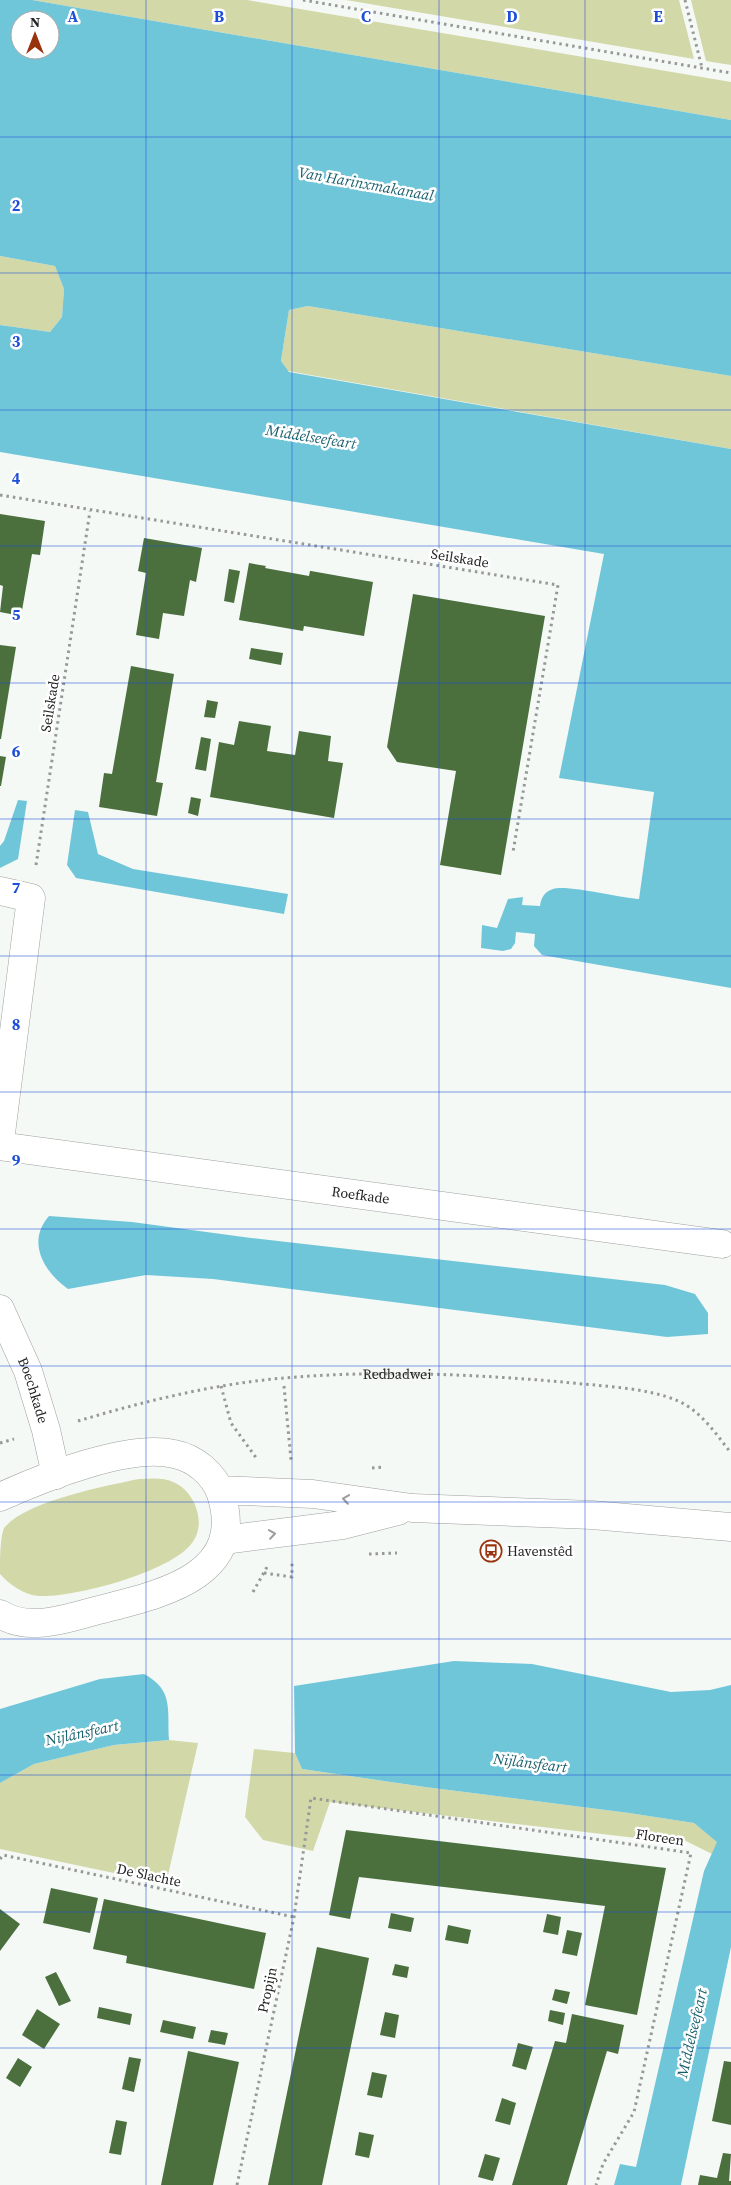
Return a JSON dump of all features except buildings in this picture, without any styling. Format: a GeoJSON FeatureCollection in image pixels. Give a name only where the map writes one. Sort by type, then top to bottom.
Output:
{"type":"FeatureCollection","features":[{"type":"Feature","properties":{"kind":"street"},"geometry":{"type":"LineString","coordinates":[[0,891],[31,898],[0,1141]]}},
{"type":"Feature","properties":{"kind":"street","name":"Roefkade"},"geometry":{"type":"LineString","coordinates":[[0,1146],[722,1244]]}},
{"type":"Feature","properties":{"kind":"street","name":"Boechkade"},"geometry":{"type":"LineString","coordinates":[[0,1309],[28,1371],[46,1430],[56,1475]]}},
{"type":"Feature","properties":{"kind":"street"},"geometry":{"type":"LineString","coordinates":[[0,1497],[56,1475],[117,1457],[150,1452],[173,1453],[198,1464],[214,1478],[225,1506],[226,1523],[224,1540],[217,1555],[202,1572],[178,1586],[143,1598],[35,1624],[11,1621],[0,1614]]}},
{"type":"Feature","properties":{"kind":"street"},"geometry":{"type":"LineString","coordinates":[[220,1490],[313,1494],[412,1508],[592,1515],[731,1527]]}},
{"type":"Feature","properties":{"kind":"street"},"geometry":{"type":"LineString","coordinates":[[224,1540],[343,1525],[412,1508]]}},
{"type":"Feature","properties":{"kind":"path"},"geometry":{"type":"LineString","coordinates":[[303,0],[731,73]]}},
{"type":"Feature","properties":{"kind":"path"},"geometry":{"type":"LineString","coordinates":[[685,0],[702,68]]}},
{"type":"Feature","properties":{"kind":"path","name":"Seilskade"},"geometry":{"type":"LineString","coordinates":[[0,495],[558,585],[513,852]]}},
{"type":"Feature","properties":{"kind":"path","name":"Seilskade"},"geometry":{"type":"LineString","coordinates":[[31,898],[90,511]]}},
{"type":"Feature","properties":{"kind":"path","name":"Redbadwei"},"geometry":{"type":"LineString","coordinates":[[46,1430],[162,1398],[244,1383],[284,1378],[362,1374],[442,1375],[548,1381],[618,1388],[658,1395],[678,1401],[695,1411],[731,1453]]}},
{"type":"Feature","properties":{"kind":"path"},"geometry":{"type":"LineString","coordinates":[[284,1386],[291,1462]]}},
{"type":"Feature","properties":{"kind":"path"},"geometry":{"type":"LineString","coordinates":[[253,1592],[264,1573],[292,1577]]}},
{"type":"Feature","properties":{"kind":"path","name":"Propijn"},"geometry":{"type":"LineString","coordinates":[[237,2185],[294,1917],[311,1798]]}},
{"type":"Feature","properties":{"kind":"path","name":"Floreen"},"geometry":{"type":"LineString","coordinates":[[311,1798],[691,1852],[634,2112],[603,2164],[596,2185]]}},
{"type":"Feature","properties":{"kind":"path","name":"De Slachte"},"geometry":{"type":"LineString","coordinates":[[1,1856],[294,1917]]}},
{"type":"Feature","properties":{"kind":"green space"},"geometry":{"type":"Polygon","coordinates":[[[32,0],[247,0],[731,82],[731,120],[32,0]]]}},
{"type":"Feature","properties":{"kind":"green space"},"geometry":{"type":"Polygon","coordinates":[[[346,0],[679,0],[694,59],[346,0]]]}},
{"type":"Feature","properties":{"kind":"green space"},"geometry":{"type":"Polygon","coordinates":[[[691,0],[731,0],[731,65],[706,61],[691,0]]]}},
{"type":"Feature","properties":{"kind":"green space"},"geometry":{"type":"Polygon","coordinates":[[[0,256],[55,266],[64,289],[62,317],[50,332],[0,325],[0,256]]]}},
{"type":"Feature","properties":{"kind":"green space"},"geometry":{"type":"Polygon","coordinates":[[[308,306],[731,376],[731,449],[288,371],[281,361],[289,310],[308,306]]]}},
{"type":"Feature","properties":{"kind":"green space"},"geometry":{"type":"Polygon","coordinates":[[[139,1479],[169,1480],[180,1486],[192,1499],[196,1507],[199,1524],[194,1540],[184,1551],[146,1572],[123,1580],[99,1587],[55,1595],[39,1596],[28,1594],[13,1586],[0,1574],[0,1550],[4,1528],[15,1518],[47,1502],[139,1479]]]}},
{"type":"Feature","properties":{"kind":"green space"},"geometry":{"type":"Polygon","coordinates":[[[169,1740],[198,1743],[166,1884],[0,1849],[0,1783],[34,1764],[114,1745],[169,1740]]]}},
{"type":"Feature","properties":{"kind":"green space"},"geometry":{"type":"Polygon","coordinates":[[[254,1749],[295,1753],[302,1769],[694,1823],[718,1842],[712,1854],[678,1837],[670,1842],[330,1802],[313,1851],[263,1840],[245,1817],[254,1749]]]}},
{"type":"Feature","properties":{"kind":"water"},"geometry":{"type":"Polygon","coordinates":[[[0,0],[32,0],[731,120],[731,376],[308,306],[289,310],[281,361],[289,372],[731,449],[731,988],[542,955],[534,946],[535,934],[516,932],[515,943],[511,949],[503,951],[481,948],[482,925],[497,928],[508,899],[523,897],[522,905],[540,906],[542,898],[550,890],[569,888],[639,899],[654,792],[559,778],[604,554],[0,452],[0,325],[50,332],[62,317],[64,289],[55,266],[0,256],[0,0]]]}},
{"type":"Feature","properties":{"kind":"water"},"geometry":{"type":"Polygon","coordinates":[[[18,800],[27,801],[18,859],[0,868],[0,846],[4,841],[18,800]]]}},
{"type":"Feature","properties":{"kind":"water"},"geometry":{"type":"Polygon","coordinates":[[[75,810],[88,812],[98,854],[133,869],[288,894],[284,914],[76,878],[67,865],[75,810]]]}},
{"type":"Feature","properties":{"kind":"water"},"geometry":{"type":"Polygon","coordinates":[[[49,1216],[132,1222],[251,1238],[665,1285],[695,1294],[708,1313],[708,1334],[667,1337],[213,1279],[146,1275],[68,1289],[52,1274],[41,1256],[39,1236],[42,1226],[49,1216]]]}},
{"type":"Feature","properties":{"kind":"water"},"geometry":{"type":"Polygon","coordinates":[[[454,1661],[532,1664],[671,1692],[710,1690],[731,1685],[731,1947],[681,2185],[614,2185],[620,2164],[636,2167],[704,1871],[717,1842],[694,1823],[302,1769],[295,1753],[294,1686],[454,1661]]]}},
{"type":"Feature","properties":{"kind":"water","name":"Nijlânsfeart"},"geometry":{"type":"Polygon","coordinates":[[[144,1674],[154,1680],[165,1694],[168,1710],[169,1740],[114,1745],[34,1764],[0,1783],[0,1709],[100,1679],[144,1674]]]}},
{"type":"Feature","properties":{"kind":"place","name":"Havenstêd"},"geometry":{"type":"Point","coordinates":[491,1551]}},
{"type":"Feature","properties":{"kind":"water label","name":"Van Harinxmakanaal"},"geometry":{"type":"Point","coordinates":[366,184]}},
{"type":"Feature","properties":{"kind":"water label","name":"Middelseefeart"},"geometry":{"type":"Point","coordinates":[311,437]}},
{"type":"Feature","properties":{"kind":"water label","name":"Middelseefeart"},"geometry":{"type":"Point","coordinates":[692,2033]}}]}
